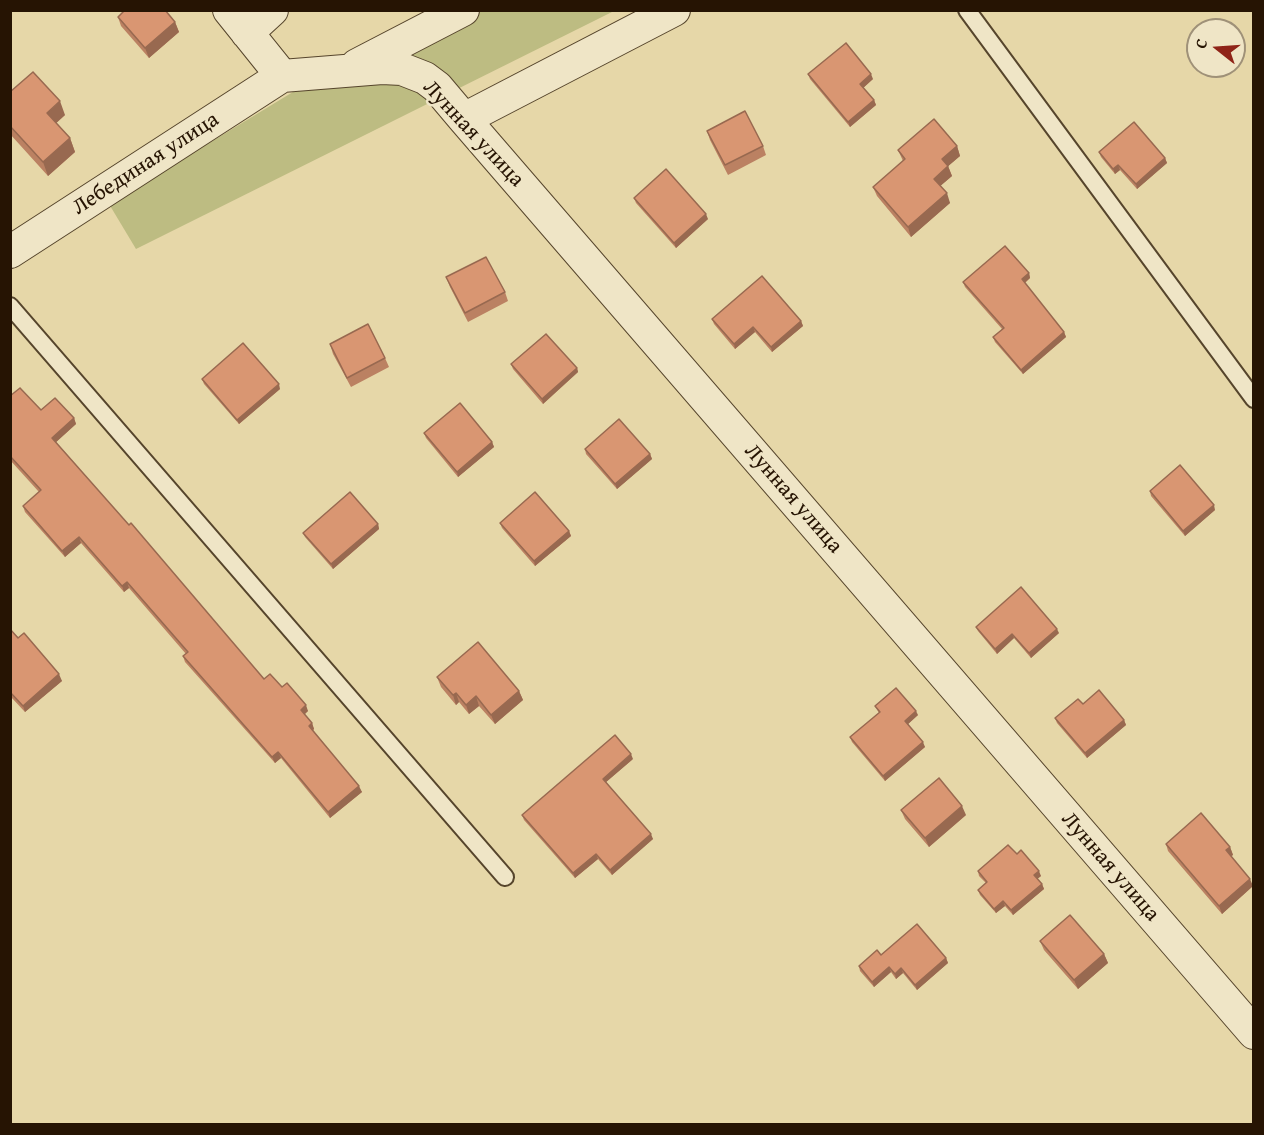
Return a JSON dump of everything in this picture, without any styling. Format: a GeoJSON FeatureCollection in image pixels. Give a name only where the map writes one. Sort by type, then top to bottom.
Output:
{"type":"FeatureCollection","features":[{"type":"Feature","properties":{"kind":"street"},"geometry":{"type":"LineString","coordinates":[[272,10],[238,22],[282,75]]}},
{"type":"Feature","properties":{"kind":"street"},"geometry":{"type":"LineString","coordinates":[[347,70],[463,10]]}},
{"type":"Feature","properties":{"kind":"street"},"geometry":{"type":"LineString","coordinates":[[464,119],[674,10]]}},
{"type":"Feature","properties":{"kind":"street","name":"Лунная улица"},"geometry":{"type":"LineString","coordinates":[[282,75],[382,68],[402,69],[415,73],[437,87],[1254,1033]]}},
{"type":"Feature","properties":{"kind":"street","name":"Лебединая улица"},"geometry":{"type":"LineString","coordinates":[[10,252],[282,75]]}},
{"type":"Feature","properties":{"kind":"lane"},"geometry":{"type":"LineString","coordinates":[[967,10],[1254,399]]}},
{"type":"Feature","properties":{"kind":"lane"},"geometry":{"type":"LineString","coordinates":[[10,306],[505,877]]}},
{"type":"Feature","properties":{"kind":"shaded area"},"geometry":{"type":"Polygon","coordinates":[[[445,11],[614,11],[136,249],[109,204],[329,70],[445,11]]]}},
{"type":"Feature","properties":{"kind":"building"},"geometry":{"type":"Polygon","coordinates":[[[125,10],[165,10],[175,22],[145,48],[118,17],[125,10]]]}},
{"type":"Feature","properties":{"kind":"building"},"geometry":{"type":"Polygon","coordinates":[[[846,43],[871,74],[860,84],[874,100],[848,122],[808,74],[846,43]]]}},
{"type":"Feature","properties":{"kind":"building"},"geometry":{"type":"Polygon","coordinates":[[[33,72],[60,101],[47,113],[70,138],[43,162],[10,126],[10,92],[33,72]]]}},
{"type":"Feature","properties":{"kind":"building"},"geometry":{"type":"Polygon","coordinates":[[[745,111],[763,146],[725,165],[707,131],[745,111]]]}},
{"type":"Feature","properties":{"kind":"building"},"geometry":{"type":"Polygon","coordinates":[[[934,119],[957,146],[942,159],[948,166],[934,179],[947,193],[908,227],[873,187],[905,159],[898,150],[934,119]]]}},
{"type":"Feature","properties":{"kind":"building"},"geometry":{"type":"Polygon","coordinates":[[[1134,122],[1165,158],[1136,184],[1118,165],[1113,169],[1099,152],[1134,122]]]}},
{"type":"Feature","properties":{"kind":"building"},"geometry":{"type":"Polygon","coordinates":[[[666,169],[706,214],[674,243],[634,198],[666,169]]]}},
{"type":"Feature","properties":{"kind":"building"},"geometry":{"type":"Polygon","coordinates":[[[1005,246],[1029,273],[1022,279],[1064,332],[1021,370],[993,337],[1004,328],[963,282],[1005,246]]]}},
{"type":"Feature","properties":{"kind":"building"},"geometry":{"type":"Polygon","coordinates":[[[486,257],[505,292],[465,313],[446,277],[486,257]]]}},
{"type":"Feature","properties":{"kind":"building"},"geometry":{"type":"Polygon","coordinates":[[[762,276],[801,321],[771,347],[753,327],[734,344],[712,319],[762,276]]]}},
{"type":"Feature","properties":{"kind":"building"},"geometry":{"type":"Polygon","coordinates":[[[368,324],[385,358],[347,378],[330,344],[368,324]]]}},
{"type":"Feature","properties":{"kind":"building"},"geometry":{"type":"Polygon","coordinates":[[[546,334],[577,368],[542,399],[511,364],[546,334]]]}},
{"type":"Feature","properties":{"kind":"building"},"geometry":{"type":"Polygon","coordinates":[[[243,343],[279,384],[237,420],[202,379],[243,343]]]}},
{"type":"Feature","properties":{"kind":"building"},"geometry":{"type":"Polygon","coordinates":[[[20,388],[41,410],[55,398],[74,418],[52,438],[129,525],[131,523],[264,679],[270,674],[282,687],[287,683],[306,705],[301,710],[312,723],[309,726],[359,786],[328,812],[278,752],[272,757],[183,656],[188,652],[127,582],[122,586],[79,537],[62,551],[23,506],[41,490],[10,456],[10,396],[20,388]]]}},
{"type":"Feature","properties":{"kind":"building"},"geometry":{"type":"Polygon","coordinates":[[[460,403],[492,442],[457,472],[424,433],[460,403]]]}},
{"type":"Feature","properties":{"kind":"building"},"geometry":{"type":"Polygon","coordinates":[[[619,419],[650,454],[615,484],[585,449],[619,419]]]}},
{"type":"Feature","properties":{"kind":"building"},"geometry":{"type":"Polygon","coordinates":[[[1180,465],[1214,505],[1183,531],[1150,491],[1180,465]]]}},
{"type":"Feature","properties":{"kind":"building"},"geometry":{"type":"Polygon","coordinates":[[[350,492],[378,524],[331,564],[303,533],[350,492]]]}},
{"type":"Feature","properties":{"kind":"building"},"geometry":{"type":"Polygon","coordinates":[[[535,492],[569,531],[534,561],[500,523],[535,492]]]}},
{"type":"Feature","properties":{"kind":"building"},"geometry":{"type":"Polygon","coordinates":[[[1021,587],[1057,629],[1029,653],[1012,634],[995,649],[976,627],[1021,587]]]}},
{"type":"Feature","properties":{"kind":"building"},"geometry":{"type":"Polygon","coordinates":[[[10,629],[18,638],[24,633],[59,674],[23,706],[10,692],[10,629]]]}},
{"type":"Feature","properties":{"kind":"building"},"geometry":{"type":"Polygon","coordinates":[[[478,642],[519,691],[491,715],[476,696],[466,705],[456,693],[453,695],[437,677],[478,642]]]}},
{"type":"Feature","properties":{"kind":"building"},"geometry":{"type":"Polygon","coordinates":[[[896,688],[916,711],[905,721],[923,742],[883,776],[850,737],[880,712],[875,706],[896,688]]]}},
{"type":"Feature","properties":{"kind":"building"},"geometry":{"type":"Polygon","coordinates":[[[1099,690],[1124,720],[1085,753],[1055,718],[1078,699],[1083,704],[1099,690]]]}},
{"type":"Feature","properties":{"kind":"building"},"geometry":{"type":"Polygon","coordinates":[[[615,735],[631,754],[603,779],[651,834],[610,870],[596,854],[573,873],[522,815],[615,735]]]}},
{"type":"Feature","properties":{"kind":"building"},"geometry":{"type":"Polygon","coordinates":[[[939,778],[962,806],[925,838],[901,810],[939,778]]]}},
{"type":"Feature","properties":{"kind":"building"},"geometry":{"type":"Polygon","coordinates":[[[1201,813],[1230,847],[1226,850],[1250,879],[1219,906],[1166,844],[1201,813]]]}},
{"type":"Feature","properties":{"kind":"building"},"geometry":{"type":"Polygon","coordinates":[[[1008,845],[1017,854],[1021,850],[1039,871],[1034,875],[1042,884],[1011,910],[1003,901],[994,909],[978,890],[987,882],[978,871],[1008,845]]]}},
{"type":"Feature","properties":{"kind":"building"},"geometry":{"type":"Polygon","coordinates":[[[1070,915],[1104,954],[1074,980],[1040,941],[1070,915]]]}},
{"type":"Feature","properties":{"kind":"building"},"geometry":{"type":"Polygon","coordinates":[[[917,924],[946,958],[915,985],[901,968],[895,974],[889,967],[872,982],[859,966],[877,950],[881,955],[917,924]]]}}]}
